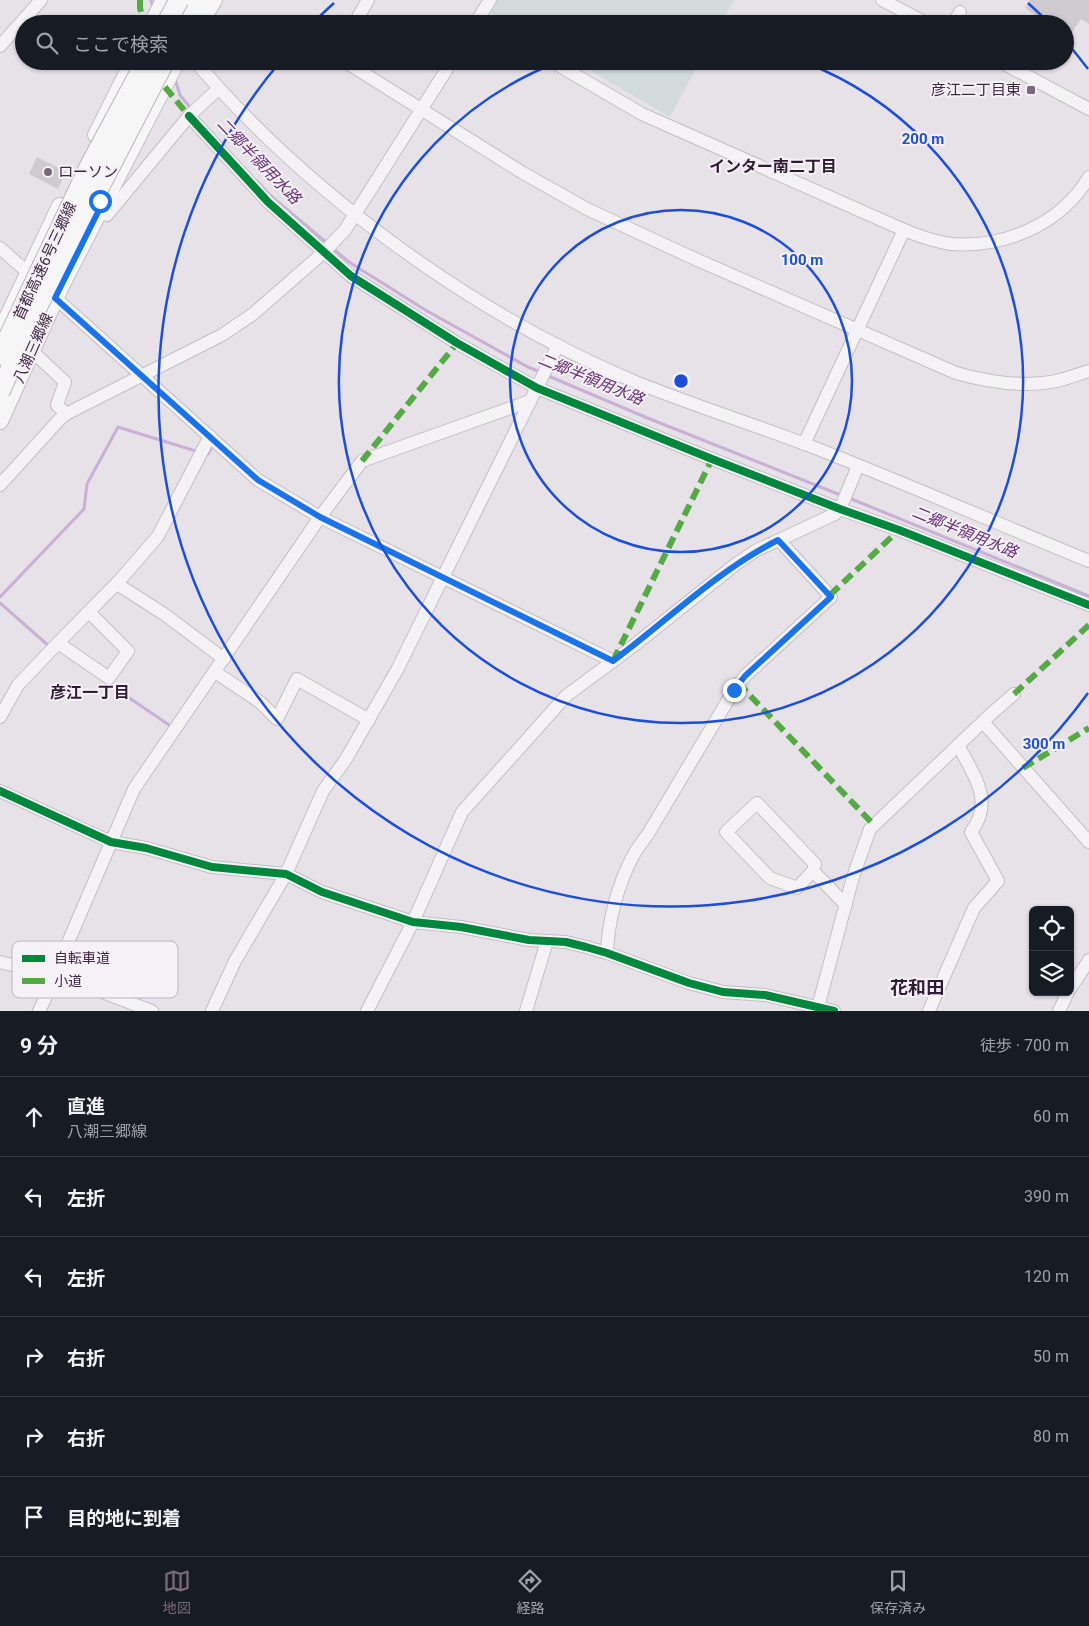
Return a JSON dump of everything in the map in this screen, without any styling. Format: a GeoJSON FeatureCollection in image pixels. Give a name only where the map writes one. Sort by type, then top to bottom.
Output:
{"type":"FeatureCollection","features":[{"type":"Feature","properties":{"kind":"highway"},"geometry":{"type":"LineString","coordinates":[[171,15],[179,0]]}},
{"type":"Feature","properties":{"kind":"highway"},"geometry":{"type":"LineString","coordinates":[[190,15],[198,0]]}},
{"type":"Feature","properties":{"kind":"highway","name":"首都高速6号三郷線"},"geometry":{"type":"LineString","coordinates":[[0,354],[91,163],[141,70]]}},
{"type":"Feature","properties":{"kind":"highway","name":"首都高速6号三郷線"},"geometry":{"type":"LineString","coordinates":[[0,392],[38,306],[160,70]]}},
{"type":"Feature","properties":{"kind":"main road"},"geometry":{"type":"LineString","coordinates":[[156,15],[164,0]]}},
{"type":"Feature","properties":{"kind":"main road"},"geometry":{"type":"LineString","coordinates":[[205,15],[214,0]]}},
{"type":"Feature","properties":{"kind":"main road"},"geometry":{"type":"LineString","coordinates":[[0,333],[66,194],[128,70]]}},
{"type":"Feature","properties":{"kind":"main road","name":"八潮三郷線"},"geometry":{"type":"LineString","coordinates":[[0,421],[55,298],[172,70]]}},
{"type":"Feature","properties":{"kind":"street"},"geometry":{"type":"LineString","coordinates":[[28,15],[41,0]]}},
{"type":"Feature","properties":{"kind":"street"},"geometry":{"type":"LineString","coordinates":[[174,0],[177,15]]}},
{"type":"Feature","properties":{"kind":"street"},"geometry":{"type":"LineString","coordinates":[[359,15],[368,0]]}},
{"type":"Feature","properties":{"kind":"street"},"geometry":{"type":"LineString","coordinates":[[481,15],[490,0]]}},
{"type":"Feature","properties":{"kind":"street"},"geometry":{"type":"LineString","coordinates":[[882,0],[911,15]]}},
{"type":"Feature","properties":{"kind":"street"},"geometry":{"type":"LineString","coordinates":[[0,46],[15,29]]}},
{"type":"Feature","properties":{"kind":"street"},"geometry":{"type":"LineString","coordinates":[[202,70],[218,89],[282,150],[356,214],[441,277],[486,305],[558,345],[637,382],[804,444],[1089,560]]}},
{"type":"Feature","properties":{"kind":"street"},"geometry":{"type":"LineString","coordinates":[[358,70],[523,173],[587,209],[693,258],[956,372],[987,381],[1009,384],[1055,381],[1089,371]]}},
{"type":"Feature","properties":{"kind":"street"},"geometry":{"type":"LineString","coordinates":[[0,485],[58,420],[66,414],[239,325],[324,252],[356,214],[446,70]]}},
{"type":"Feature","properties":{"kind":"street"},"geometry":{"type":"LineString","coordinates":[[566,70],[642,114],[930,240],[951,244],[978,244],[1001,240],[1036,227],[1063,208],[1089,177]]}},
{"type":"Feature","properties":{"kind":"street"},"geometry":{"type":"LineString","coordinates":[[1016,70],[1089,109]]}},
{"type":"Feature","properties":{"kind":"street"},"geometry":{"type":"LineString","coordinates":[[66,194],[79,187],[96,195],[99,209],[107,215],[189,116],[218,89]]}},
{"type":"Feature","properties":{"kind":"street"},"geometry":{"type":"LineString","coordinates":[[189,116],[268,202],[350,276],[457,343],[536,388],[1089,606]]}},
{"type":"Feature","properties":{"kind":"street"},"geometry":{"type":"LineString","coordinates":[[804,444],[904,230]]}},
{"type":"Feature","properties":{"kind":"street"},"geometry":{"type":"LineString","coordinates":[[0,248],[258,480],[320,517],[613,661]]}},
{"type":"Feature","properties":{"kind":"street"},"geometry":{"type":"LineString","coordinates":[[212,1011],[235,961],[286,874],[323,791],[346,759],[398,670],[558,345]]}},
{"type":"Feature","properties":{"kind":"street"},"geometry":{"type":"LineString","coordinates":[[0,354],[20,361],[24,361],[30,354],[66,382],[57,405],[66,414]]}},
{"type":"Feature","properties":{"kind":"street"},"geometry":{"type":"LineString","coordinates":[[70,941],[134,789],[320,517],[362,460],[530,401]]}},
{"type":"Feature","properties":{"kind":"street"},"geometry":{"type":"LineString","coordinates":[[0,717],[18,685],[58,642],[117,584],[158,536],[210,436]]}},
{"type":"Feature","properties":{"kind":"street"},"geometry":{"type":"LineString","coordinates":[[367,1011],[413,922],[462,812],[566,696],[723,574],[758,550],[827,519],[840,509],[858,466]]}},
{"type":"Feature","properties":{"kind":"street"},"geometry":{"type":"LineString","coordinates":[[607,952],[608,933],[619,890],[633,856],[734,690],[745,676],[831,597],[778,540]]}},
{"type":"Feature","properties":{"kind":"street"},"geometry":{"type":"LineString","coordinates":[[117,584],[164,614],[224,659]]}},
{"type":"Feature","properties":{"kind":"street"},"geometry":{"type":"LineString","coordinates":[[58,642],[109,678],[128,651],[89,612]]}},
{"type":"Feature","properties":{"kind":"street"},"geometry":{"type":"LineString","coordinates":[[215,672],[260,702],[277,719],[297,679],[369,720]]}},
{"type":"Feature","properties":{"kind":"street"},"geometry":{"type":"LineString","coordinates":[[818,1007],[832,949],[853,877],[873,824],[1014,694]]}},
{"type":"Feature","properties":{"kind":"street"},"geometry":{"type":"LineString","coordinates":[[983,722],[1089,842]]}},
{"type":"Feature","properties":{"kind":"street"},"geometry":{"type":"LineString","coordinates":[[929,1011],[974,908],[998,881],[971,832],[978,819],[983,800],[980,788],[958,745]]}},
{"type":"Feature","properties":{"kind":"street"},"geometry":{"type":"LineString","coordinates":[[0,791],[111,842],[146,848],[212,867],[286,874],[322,892],[413,922],[461,926],[529,940],[566,942],[607,952],[689,983],[723,992],[765,995],[797,1007],[818,1007],[834,1011]]}},
{"type":"Feature","properties":{"kind":"street"},"geometry":{"type":"LineString","coordinates":[[757,803],[815,864],[813,871],[797,888],[770,878],[726,832],[757,803]]}},
{"type":"Feature","properties":{"kind":"street"},"geometry":{"type":"LineString","coordinates":[[813,871],[846,905]]}},
{"type":"Feature","properties":{"kind":"street"},"geometry":{"type":"LineString","coordinates":[[526,1011],[547,941]]}},
{"type":"Feature","properties":{"kind":"street"},"geometry":{"type":"LineString","coordinates":[[1074,983],[1089,960]]}},
{"type":"Feature","properties":{"kind":"street"},"geometry":{"type":"LineString","coordinates":[[1059,1011],[1066,996]]}},
{"type":"Feature","properties":{"kind":"street"},"geometry":{"type":"LineString","coordinates":[[39,1011],[45,998]]}},
{"type":"Feature","properties":{"kind":"street"},"geometry":{"type":"LineString","coordinates":[[116,998],[152,1011]]}},
{"type":"Feature","properties":{"kind":"shaded area"},"geometry":{"type":"Polygon","coordinates":[[[497,0],[734,0],[726,15],[494,15],[489,12],[497,0]]]}},
{"type":"Feature","properties":{"kind":"shaded area"},"geometry":{"type":"Polygon","coordinates":[[[589,70],[695,70],[670,117],[589,70]]]}},
{"type":"Feature","properties":{"kind":"building"},"geometry":{"type":"Polygon","coordinates":[[[1030,0],[1089,0],[1089,24],[1081,19],[1074,29],[1074,15],[1035,15],[1025,8],[1030,0]]]}},
{"type":"Feature","properties":{"kind":"building"},"geometry":{"type":"Polygon","coordinates":[[[37,157],[66,172],[58,189],[29,174],[37,157]]]}},
{"type":"Feature","properties":{"kind":"waterway","name":"二郷半領用水路"},"geometry":{"type":"LineString","coordinates":[[151,0],[153,9]]}},
{"type":"Feature","properties":{"kind":"waterway","name":"二郷半領用水路"},"geometry":{"type":"LineString","coordinates":[[175,79],[180,95],[192,110]]}},
{"type":"Feature","properties":{"kind":"waterway","name":"二郷半領用水路"},"geometry":{"type":"LineString","coordinates":[[257,181],[271,196],[327,243]]}},
{"type":"Feature","properties":{"kind":"waterway","name":"二郷半領用水路"},"geometry":{"type":"LineString","coordinates":[[331,247],[349,262],[427,311],[540,372]]}},
{"type":"Feature","properties":{"kind":"waterway","name":"二郷半領用水路"},"geometry":{"type":"LineString","coordinates":[[546,375],[645,417],[843,496]]}},
{"type":"Feature","properties":{"kind":"waterway"},"geometry":{"type":"LineString","coordinates":[[0,597],[84,509],[87,484],[118,427],[199,452]]}},
{"type":"Feature","properties":{"kind":"waterway"},"geometry":{"type":"LineString","coordinates":[[205,454],[208,454],[213,445]]}},
{"type":"Feature","properties":{"kind":"waterway","name":"二郷半領用水路"},"geometry":{"type":"LineString","coordinates":[[849,498],[1089,596]]}},
{"type":"Feature","properties":{"kind":"waterway"},"geometry":{"type":"LineString","coordinates":[[0,603],[50,647]]}},
{"type":"Feature","properties":{"kind":"waterway"},"geometry":{"type":"LineString","coordinates":[[106,682],[172,727]]}},
{"type":"Feature","properties":{"kind":"marked path"},"geometry":{"type":"LineString","coordinates":[[140,0],[142,15]]}},
{"type":"Feature","properties":{"kind":"marked path"},"geometry":{"type":"LineString","coordinates":[[165,87],[189,116]]}},
{"type":"Feature","properties":{"kind":"marked path"},"geometry":{"type":"LineString","coordinates":[[362,461],[457,343]]}},
{"type":"Feature","properties":{"kind":"marked path"},"geometry":{"type":"LineString","coordinates":[[613,661],[712,459]]}},
{"type":"Feature","properties":{"kind":"marked path"},"geometry":{"type":"LineString","coordinates":[[830,595],[899,530]]}},
{"type":"Feature","properties":{"kind":"marked path"},"geometry":{"type":"LineString","coordinates":[[1014,694],[1089,625]]}},
{"type":"Feature","properties":{"kind":"marked path"},"geometry":{"type":"LineString","coordinates":[[738,683],[873,824]]}},
{"type":"Feature","properties":{"kind":"marked path"},"geometry":{"type":"LineString","coordinates":[[1023,768],[1089,728]]}},
{"type":"Feature","properties":{"kind":"cycle path"},"geometry":{"type":"LineString","coordinates":[[189,116],[268,202],[351,276],[457,343],[537,388],[712,459],[1089,605]]}},
{"type":"Feature","properties":{"kind":"cycle path"},"geometry":{"type":"LineString","coordinates":[[0,791],[111,842],[146,848],[212,867],[286,874],[322,892],[413,922],[461,927],[529,940],[566,942],[607,953],[689,983],[723,992],[765,995],[834,1011]]}},
{"type":"Feature","properties":{"kind":"place","name":"彦江二丁目東"},"geometry":{"type":"Point","coordinates":[1031,90]}},
{"type":"Feature","properties":{"kind":"place","name":"ローソン"},"geometry":{"type":"Point","coordinates":[48,172]}},
{"type":"Feature","properties":{"kind":"district","name":"インター南二丁目"},"geometry":{"type":"Point","coordinates":[773,166]}},
{"type":"Feature","properties":{"kind":"district","name":"彦江一丁目"},"geometry":{"type":"Point","coordinates":[90,692]}},
{"type":"Feature","properties":{"kind":"district","name":"花和田"},"geometry":{"type":"Point","coordinates":[917,987]}},
{"type":"Feature","properties":{"kind":"route"},"geometry":{"type":"LineString","coordinates":[[100,201],[100,208],[55,298],[258,480],[320,517],[613,661],[736,564],[778,540],[831,597],[745,676],[734,690]]}}]}
